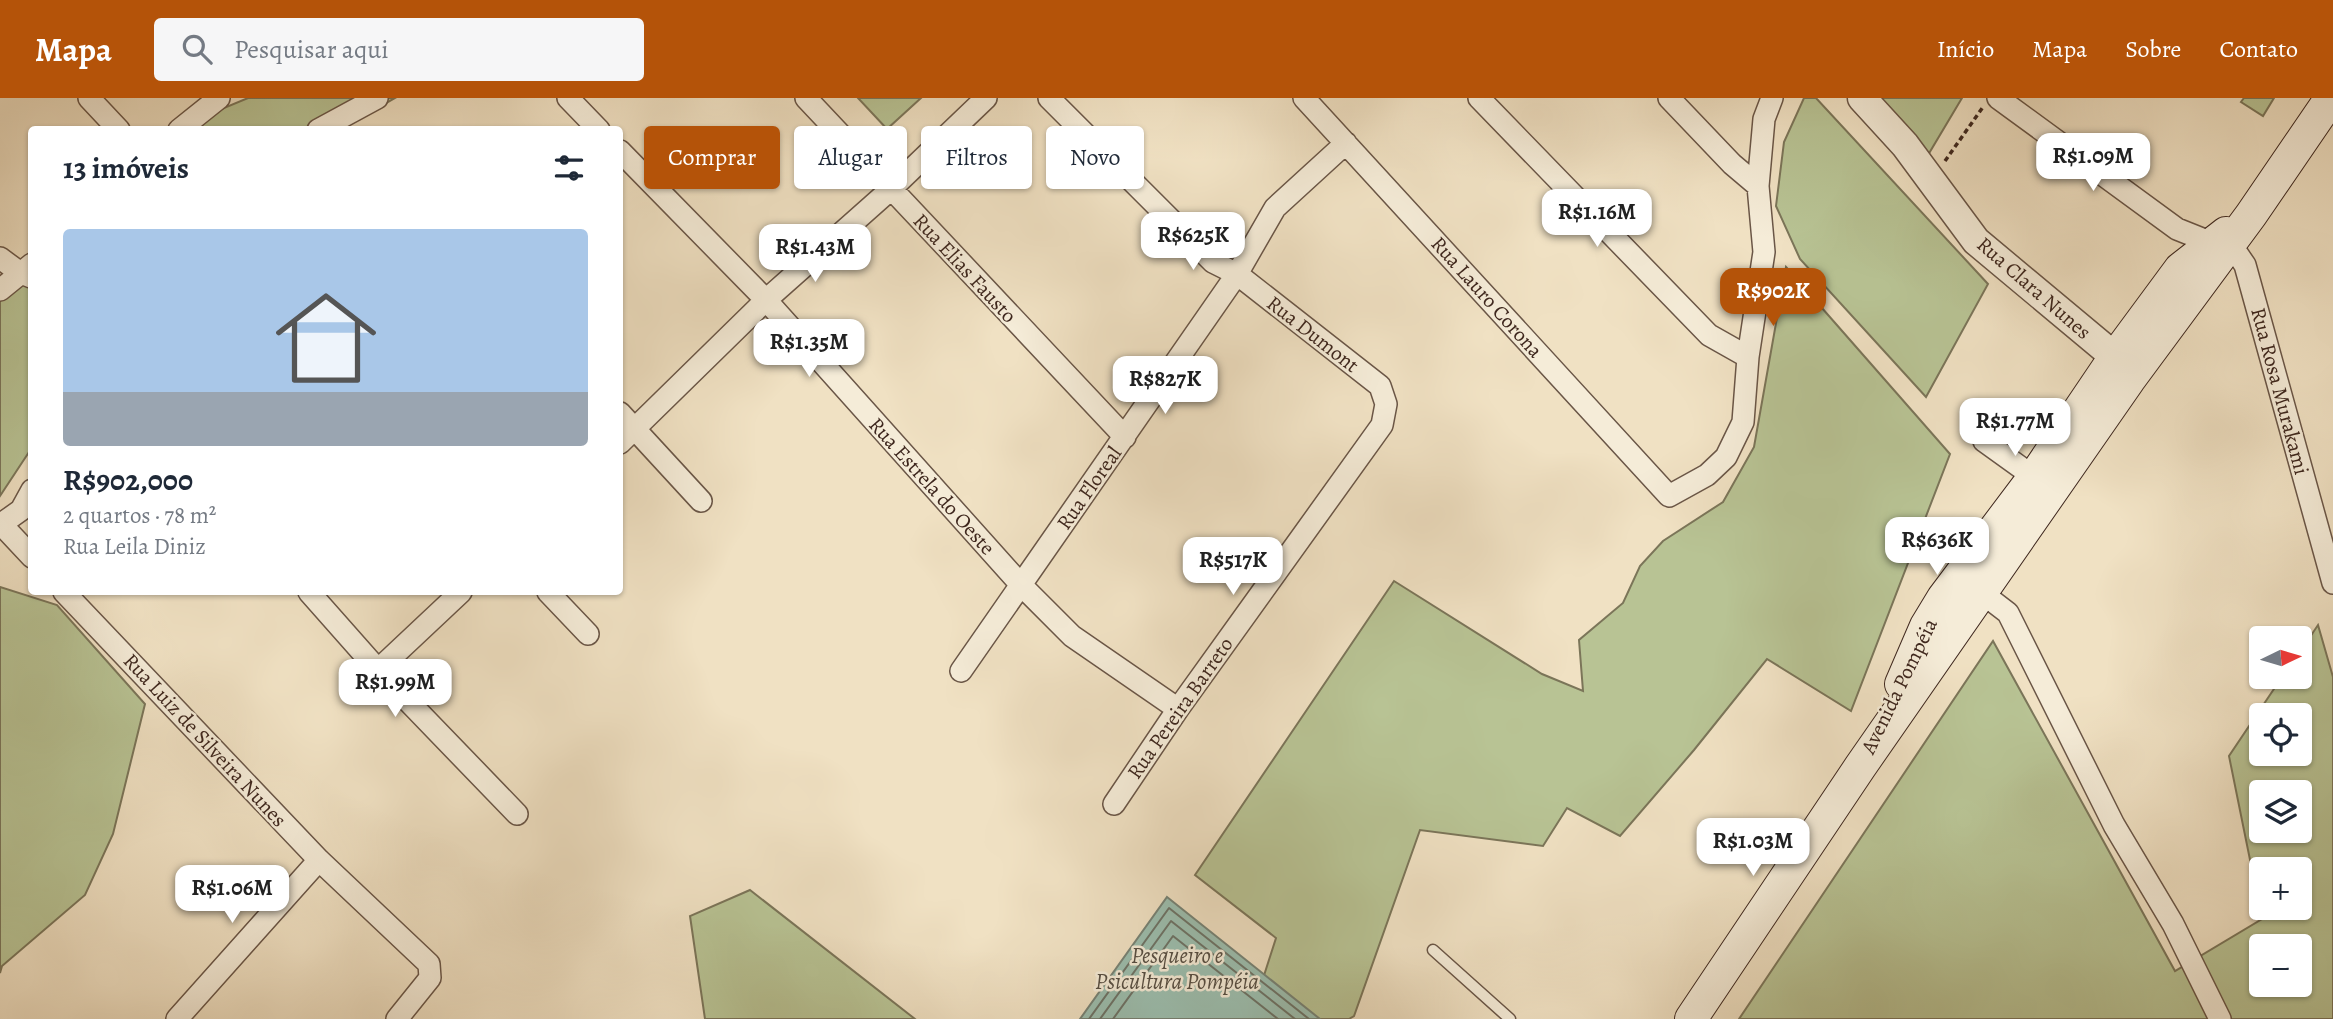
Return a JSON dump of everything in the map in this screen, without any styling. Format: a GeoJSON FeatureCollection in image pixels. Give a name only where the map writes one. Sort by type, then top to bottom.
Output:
{"type":"FeatureCollection","features":[{"type":"Feature","properties":{"kind":"main road","name":"Avenida Pompéia"},"geometry":{"type":"LineString","coordinates":[[1860,767],[1888,713],[1926,626],[1943,598],[2032,480],[2221,243],[2251,215],[2331,98]]}},
{"type":"Feature","properties":{"kind":"main road","name":"Avenida Pompéia"},"geometry":{"type":"LineString","coordinates":[[1690,1019],[1860,767],[1982,593],[2127,361]]}},
{"type":"Feature","properties":{"kind":"main road"},"geometry":{"type":"LineString","coordinates":[[1926,626],[1949,601],[1970,593],[1982,593],[1978,581],[1979,570],[2032,480]]}},
{"type":"Feature","properties":{"kind":"street"},"geometry":{"type":"LineString","coordinates":[[89,98],[116,126]]}},
{"type":"Feature","properties":{"kind":"street"},"geometry":{"type":"LineString","coordinates":[[183,126],[219,98]]}},
{"type":"Feature","properties":{"kind":"street"},"geometry":{"type":"LineString","coordinates":[[349,123],[377,98]]}},
{"type":"Feature","properties":{"kind":"street"},"geometry":{"type":"LineString","coordinates":[[568,98],[595,126]]}},
{"type":"Feature","properties":{"kind":"street","name":"Rua Elias Fausto"},"geometry":{"type":"LineString","coordinates":[[806,98],[832,126]]}},
{"type":"Feature","properties":{"kind":"street"},"geometry":{"type":"LineString","coordinates":[[907,174],[986,98]]}},
{"type":"Feature","properties":{"kind":"street","name":"Rua Dumont"},"geometry":{"type":"LineString","coordinates":[[1049,98],[1213,262],[1237,274],[1380,386],[1386,404]]}},
{"type":"Feature","properties":{"kind":"street","name":"Rua Lauro Corona"},"geometry":{"type":"LineString","coordinates":[[1304,98],[1669,496],[1707,475],[1726,457],[1742,422],[1748,357]]}},
{"type":"Feature","properties":{"kind":"street"},"geometry":{"type":"LineString","coordinates":[[1479,98],[1709,335],[1748,357],[1764,252],[1758,186],[1764,119],[1772,98]]}},
{"type":"Feature","properties":{"kind":"street"},"geometry":{"type":"LineString","coordinates":[[1669,98],[1732,164],[1758,186]]}},
{"type":"Feature","properties":{"kind":"street","name":"Rua Clara Nunes"},"geometry":{"type":"LineString","coordinates":[[1862,98],[1905,145],[1976,241],[2127,361]]}},
{"type":"Feature","properties":{"kind":"street"},"geometry":{"type":"LineString","coordinates":[[1998,98],[2177,229],[2221,243]]}},
{"type":"Feature","properties":{"kind":"street","name":"Rua Floreal"},"geometry":{"type":"LineString","coordinates":[[961,671],[1237,274],[1275,208],[1346,142]]}},
{"type":"Feature","properties":{"kind":"street","name":"Rua Estrela do Oeste"},"geometry":{"type":"LineString","coordinates":[[623,154],[766,300],[1021,586],[1072,636],[1178,709]]}},
{"type":"Feature","properties":{"kind":"street"},"geometry":{"type":"LineString","coordinates":[[701,500],[627,436],[766,300],[891,189]]}},
{"type":"Feature","properties":{"kind":"street","name":"Rua Elias Fausto"},"geometry":{"type":"LineString","coordinates":[[891,189],[1125,437]]}},
{"type":"Feature","properties":{"kind":"street","name":"Rua Rosa Murakami"},"geometry":{"type":"LineString","coordinates":[[2221,243],[2245,265],[2333,583]]}},
{"type":"Feature","properties":{"kind":"street"},"geometry":{"type":"LineString","coordinates":[[0,258],[27,271],[0,290]]}},
{"type":"Feature","properties":{"kind":"street","name":"Rua Pereira Barreto"},"geometry":{"type":"LineString","coordinates":[[1114,804],[1178,709],[1382,425],[1386,404]]}},
{"type":"Feature","properties":{"kind":"street"},"geometry":{"type":"LineString","coordinates":[[1984,441],[2032,480]]}},
{"type":"Feature","properties":{"kind":"street"},"geometry":{"type":"LineString","coordinates":[[28,497],[20,510],[0,525],[28,553]]}},
{"type":"Feature","properties":{"kind":"street"},"geometry":{"type":"LineString","coordinates":[[1982,593],[2008,613],[2114,825],[2173,924],[2220,1019]]}},
{"type":"Feature","properties":{"kind":"street","name":"Rua Luiz de Silveira Nunes"},"geometry":{"type":"LineString","coordinates":[[67,595],[318,860],[429,964],[430,978],[397,1019]]}},
{"type":"Feature","properties":{"kind":"street"},"geometry":{"type":"LineString","coordinates":[[312,595],[378,670],[517,814]]}},
{"type":"Feature","properties":{"kind":"street"},"geometry":{"type":"LineString","coordinates":[[378,670],[458,595]]}},
{"type":"Feature","properties":{"kind":"street"},"geometry":{"type":"LineString","coordinates":[[551,595],[588,634]]}},
{"type":"Feature","properties":{"kind":"street"},"geometry":{"type":"LineString","coordinates":[[177,1019],[318,860]]}},
{"type":"Feature","properties":{"kind":"lane"},"geometry":{"type":"LineString","coordinates":[[1433,950],[1510,1019]]}},
{"type":"Feature","properties":{"kind":"path"},"geometry":{"type":"LineString","coordinates":[[1932,180],[1989,98]]}},
{"type":"Feature","properties":{"kind":"shaded area"},"geometry":{"type":"Polygon","coordinates":[[[248,98],[395,98],[346,126],[194,126],[207,115],[248,98]]]}},
{"type":"Feature","properties":{"kind":"shaded area"},"geometry":{"type":"Polygon","coordinates":[[[858,98],[921,98],[890,126],[884,126],[858,98]]]}},
{"type":"Feature","properties":{"kind":"shaded area"},"geometry":{"type":"Polygon","coordinates":[[[1804,98],[1816,98],[1988,284],[1926,397],[1800,259],[1776,206],[1784,142],[1804,98]]]}},
{"type":"Feature","properties":{"kind":"shaded area"},"geometry":{"type":"Polygon","coordinates":[[[1876,98],[1962,98],[1928,155],[1876,98]]]}},
{"type":"Feature","properties":{"kind":"shaded area"},"geometry":{"type":"Polygon","coordinates":[[[2244,98],[2274,98],[2263,116],[2241,102],[2244,98]]]}},
{"type":"Feature","properties":{"kind":"shaded area"},"geometry":{"type":"Polygon","coordinates":[[[28,267],[28,454],[0,496],[0,277],[28,267]]]}},
{"type":"Feature","properties":{"kind":"shaded area"},"geometry":{"type":"Polygon","coordinates":[[[1786,267],[1950,454],[1851,711],[1767,659],[1620,836],[1567,808],[1543,846],[1420,830],[1354,1016],[1349,1019],[1250,1019],[1276,938],[1195,875],[1394,581],[1542,674],[1583,691],[1579,640],[1623,603],[1640,566],[1663,541],[1723,502],[1754,447],[1786,267]]]}},
{"type":"Feature","properties":{"kind":"shaded area"},"geometry":{"type":"Polygon","coordinates":[[[0,587],[57,605],[145,704],[113,834],[85,895],[2,966],[0,973],[0,587]]]}},
{"type":"Feature","properties":{"kind":"shaded area"},"geometry":{"type":"Polygon","coordinates":[[[2318,625],[2333,677],[2333,1019],[1739,1019],[1993,641],[2175,971],[2260,920],[2312,920],[2312,857],[2249,857],[2229,756],[2249,726],[2249,766],[2312,766],[2312,703],[2265,703],[2273,690],[2312,690],[2312,634],[2318,625]]]}},
{"type":"Feature","properties":{"kind":"shaded area"},"geometry":{"type":"Polygon","coordinates":[[[750,890],[915,1019],[705,1019],[690,916],[750,890]]]}},
{"type":"Feature","properties":{"kind":"water","name":"Pesqueiro e Psicultura Pompéia"},"geometry":{"type":"Polygon","coordinates":[[[1167,897],[1320,1019],[1080,1019],[1167,897]]]}}]}
